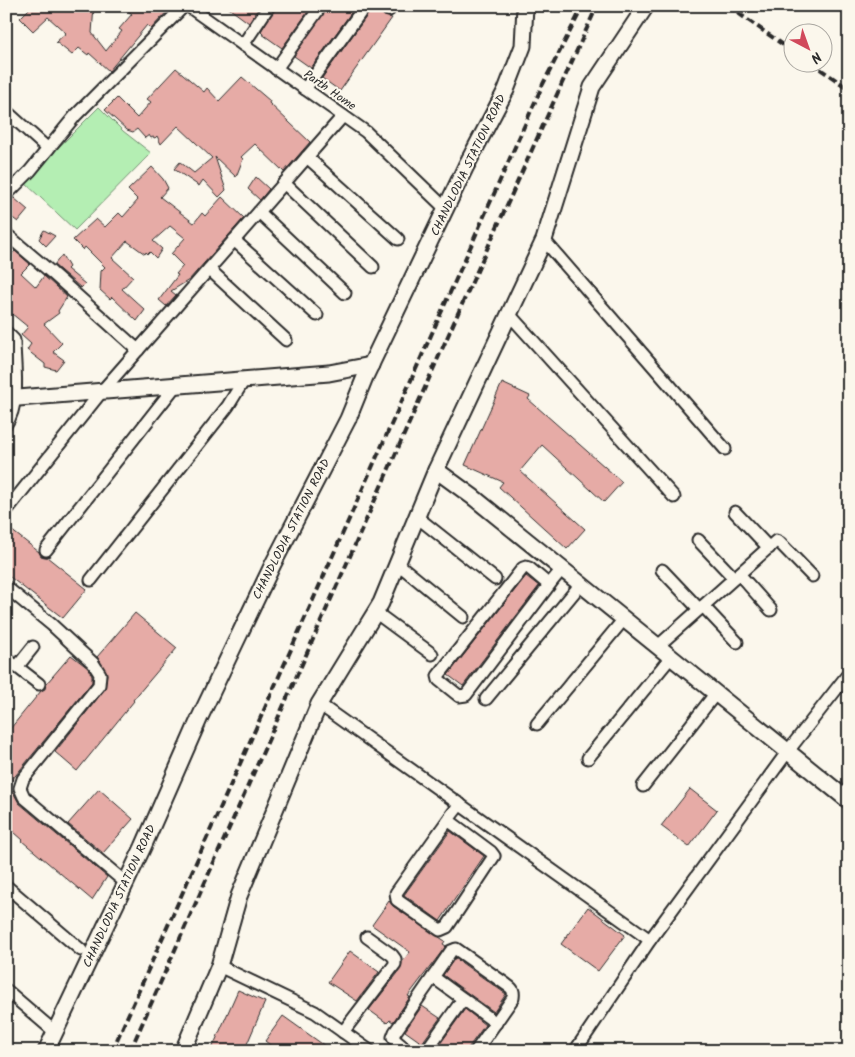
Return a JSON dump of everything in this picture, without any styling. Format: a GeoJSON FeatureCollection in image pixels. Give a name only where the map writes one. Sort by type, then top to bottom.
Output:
{"type":"FeatureCollection","features":[{"type":"Feature","properties":{"kind":"street"},"geometry":{"type":"LineString","coordinates":[[6,195],[30,171],[75,116],[184,6]]}},
{"type":"Feature","properties":{"kind":"street","name":"Parth Home"},"geometry":{"type":"LineString","coordinates":[[188,6],[366,132],[446,209]]}},
{"type":"Feature","properties":{"kind":"street"},"geometry":{"type":"LineString","coordinates":[[243,45],[269,6]]}},
{"type":"Feature","properties":{"kind":"street"},"geometry":{"type":"LineString","coordinates":[[276,69],[321,6]]}},
{"type":"Feature","properties":{"kind":"street"},"geometry":{"type":"LineString","coordinates":[[305,89],[365,6]]}},
{"type":"Feature","properties":{"kind":"street","name":"CHANDLODIA STATION ROAD"},"geometry":{"type":"LineString","coordinates":[[46,1051],[126,883],[213,690],[273,564],[348,419],[371,365],[506,90],[523,46],[525,6]]}},
{"type":"Feature","properties":{"kind":"street"},"geometry":{"type":"LineString","coordinates":[[183,1051],[219,966],[239,896],[319,704],[375,612],[398,563],[436,470],[544,240],[592,87],[646,6]]}},
{"type":"Feature","properties":{"kind":"street"},"geometry":{"type":"LineString","coordinates":[[6,111],[48,149]]}},
{"type":"Feature","properties":{"kind":"street"},"geometry":{"type":"LineString","coordinates":[[6,511],[102,391],[343,116]]}},
{"type":"Feature","properties":{"kind":"street"},"geometry":{"type":"LineString","coordinates":[[307,157],[398,239]]}},
{"type":"Feature","properties":{"kind":"street"},"geometry":{"type":"LineString","coordinates":[[284,183],[373,267]]}},
{"type":"Feature","properties":{"kind":"street"},"geometry":{"type":"LineString","coordinates":[[259,212],[345,294]]}},
{"type":"Feature","properties":{"kind":"street"},"geometry":{"type":"LineString","coordinates":[[6,234],[138,350]]}},
{"type":"Feature","properties":{"kind":"street"},"geometry":{"type":"LineString","coordinates":[[234,240],[317,315]]}},
{"type":"Feature","properties":{"kind":"street"},"geometry":{"type":"LineString","coordinates":[[544,240],[725,449]]}},
{"type":"Feature","properties":{"kind":"street"},"geometry":{"type":"LineString","coordinates":[[209,269],[286,340]]}},
{"type":"Feature","properties":{"kind":"street"},"geometry":{"type":"LineString","coordinates":[[509,314],[674,497]]}},
{"type":"Feature","properties":{"kind":"street"},"geometry":{"type":"LineString","coordinates":[[6,332],[14,340],[12,414],[6,424]]}},
{"type":"Feature","properties":{"kind":"street"},"geometry":{"type":"LineString","coordinates":[[11,399],[329,373],[371,365]]}},
{"type":"Feature","properties":{"kind":"street"},"geometry":{"type":"LineString","coordinates":[[91,580],[228,406],[244,380]]}},
{"type":"Feature","properties":{"kind":"street"},"geometry":{"type":"LineString","coordinates":[[46,550],[176,385]]}},
{"type":"Feature","properties":{"kind":"street"},"geometry":{"type":"LineString","coordinates":[[436,470],[474,497],[849,801]]}},
{"type":"Feature","properties":{"kind":"street"},"geometry":{"type":"LineString","coordinates":[[735,512],[769,548]]}},
{"type":"Feature","properties":{"kind":"street"},"geometry":{"type":"LineString","coordinates":[[416,517],[495,579]]}},
{"type":"Feature","properties":{"kind":"street"},"geometry":{"type":"LineString","coordinates":[[698,540],[771,610]]}},
{"type":"Feature","properties":{"kind":"street"},"geometry":{"type":"LineString","coordinates":[[658,646],[776,541],[812,576]]}},
{"type":"Feature","properties":{"kind":"street"},"geometry":{"type":"LineString","coordinates":[[398,563],[463,617]]}},
{"type":"Feature","properties":{"kind":"street"},"geometry":{"type":"LineString","coordinates":[[549,586],[529,568],[523,568],[438,676],[439,680],[459,696],[466,695],[562,569]]}},
{"type":"Feature","properties":{"kind":"street"},"geometry":{"type":"LineString","coordinates":[[662,570],[737,642]]}},
{"type":"Feature","properties":{"kind":"street"},"geometry":{"type":"LineString","coordinates":[[486,699],[581,584]]}},
{"type":"Feature","properties":{"kind":"street"},"geometry":{"type":"LineString","coordinates":[[6,588],[52,625],[93,663],[100,674],[99,685],[23,780],[20,788],[24,797],[126,883]]}},
{"type":"Feature","properties":{"kind":"street"},"geometry":{"type":"LineString","coordinates":[[375,612],[432,654]]}},
{"type":"Feature","properties":{"kind":"street"},"geometry":{"type":"LineString","coordinates":[[537,724],[624,619]]}},
{"type":"Feature","properties":{"kind":"street"},"geometry":{"type":"LineString","coordinates":[[17,667],[33,647]]}},
{"type":"Feature","properties":{"kind":"street"},"geometry":{"type":"LineString","coordinates":[[588,758],[671,657]]}},
{"type":"Feature","properties":{"kind":"street"},"geometry":{"type":"LineString","coordinates":[[6,659],[39,684]]}},
{"type":"Feature","properties":{"kind":"street"},"geometry":{"type":"LineString","coordinates":[[575,1051],[650,940],[788,751],[849,673]]}},
{"type":"Feature","properties":{"kind":"street"},"geometry":{"type":"LineString","coordinates":[[642,786],[716,693]]}},
{"type":"Feature","properties":{"kind":"street"},"geometry":{"type":"LineString","coordinates":[[319,704],[650,940]]}},
{"type":"Feature","properties":{"kind":"street"},"geometry":{"type":"LineString","coordinates":[[448,820],[494,856],[447,927],[440,930],[395,896],[396,893],[448,820],[460,804]]}},
{"type":"Feature","properties":{"kind":"street"},"geometry":{"type":"LineString","coordinates":[[6,886],[82,950]]}},
{"type":"Feature","properties":{"kind":"street"},"geometry":{"type":"LineString","coordinates":[[343,1032],[394,964],[395,959],[392,955],[367,937]]}},
{"type":"Feature","properties":{"kind":"street"},"geometry":{"type":"LineString","coordinates":[[408,1051],[393,1037],[395,1032],[451,951],[456,949],[513,989],[514,998],[476,1051]]}},
{"type":"Feature","properties":{"kind":"street"},"geometry":{"type":"LineString","coordinates":[[219,966],[315,1012],[370,1051]]}},
{"type":"Feature","properties":{"kind":"street"},"geometry":{"type":"LineString","coordinates":[[433,977],[496,1023]]}},
{"type":"Feature","properties":{"kind":"street"},"geometry":{"type":"LineString","coordinates":[[6,990],[55,1032]]}},
{"type":"Feature","properties":{"kind":"street"},"geometry":{"type":"LineString","coordinates":[[426,1051],[463,999]]}},
{"type":"Feature","properties":{"kind":"green space"},"geometry":{"type":"Polygon","coordinates":[[[99,107],[123,131],[151,153],[75,230],[24,182],[99,107]]]}},
{"type":"Feature","properties":{"kind":"building"},"geometry":{"type":"Polygon","coordinates":[[[32,6],[94,6],[92,33],[106,51],[122,31],[119,29],[132,14],[122,6],[172,6],[151,29],[147,25],[109,71],[89,53],[88,55],[79,48],[72,55],[56,42],[66,33],[48,17],[33,31],[20,18],[32,6]]]}},
{"type":"Feature","properties":{"kind":"building"},"geometry":{"type":"Polygon","coordinates":[[[226,6],[260,6],[249,23],[226,6]]]}},
{"type":"Feature","properties":{"kind":"building"},"geometry":{"type":"Polygon","coordinates":[[[276,6],[312,6],[282,48],[262,34],[261,31],[276,6]]]}},
{"type":"Feature","properties":{"kind":"building"},"geometry":{"type":"Polygon","coordinates":[[[328,6],[356,6],[311,68],[294,56],[328,6]]]}},
{"type":"Feature","properties":{"kind":"building"},"geometry":{"type":"Polygon","coordinates":[[[372,6],[378,8],[384,16],[392,18],[340,91],[322,78],[372,6]]]}},
{"type":"Feature","properties":{"kind":"building"},"geometry":{"type":"Polygon","coordinates":[[[176,68],[204,92],[207,88],[219,101],[242,77],[270,101],[269,103],[310,142],[284,172],[255,144],[241,157],[243,159],[236,177],[215,157],[226,190],[219,197],[203,180],[199,186],[174,169],[180,162],[194,173],[212,158],[178,126],[161,144],[157,136],[151,138],[149,135],[145,138],[137,129],[133,132],[127,130],[105,110],[117,98],[137,118],[151,102],[147,99],[176,68]]]}},
{"type":"Feature","properties":{"kind":"building"},"geometry":{"type":"Polygon","coordinates":[[[152,167],[168,188],[160,197],[194,223],[202,213],[205,216],[222,197],[244,218],[189,280],[171,291],[176,295],[166,306],[159,300],[183,266],[171,254],[185,238],[170,226],[153,241],[162,249],[156,258],[150,252],[145,254],[127,241],[112,258],[133,277],[122,289],[145,310],[137,321],[112,297],[110,299],[100,290],[101,271],[105,267],[85,247],[83,250],[73,240],[96,219],[105,227],[119,213],[123,217],[138,200],[128,190],[152,167]]]}},
{"type":"Feature","properties":{"kind":"building"},"geometry":{"type":"Polygon","coordinates":[[[256,177],[269,189],[260,200],[248,189],[256,177]]]}},
{"type":"Feature","properties":{"kind":"building"},"geometry":{"type":"Polygon","coordinates":[[[14,198],[28,210],[18,222],[6,213],[6,206],[14,198]]]}},
{"type":"Feature","properties":{"kind":"building"},"geometry":{"type":"Polygon","coordinates":[[[44,230],[55,236],[46,246],[39,239],[44,230]]]}},
{"type":"Feature","properties":{"kind":"building"},"geometry":{"type":"Polygon","coordinates":[[[15,251],[30,264],[21,273],[36,287],[44,276],[67,297],[58,311],[59,313],[44,324],[62,343],[53,352],[64,360],[56,370],[45,367],[45,364],[27,350],[31,344],[21,335],[28,327],[6,309],[6,260],[15,251]]]}},
{"type":"Feature","properties":{"kind":"building"},"geometry":{"type":"Polygon","coordinates":[[[62,255],[69,267],[67,269],[85,284],[81,288],[54,265],[62,255]]]}},
{"type":"Feature","properties":{"kind":"building"},"geometry":{"type":"Polygon","coordinates":[[[502,383],[530,396],[528,399],[622,482],[604,502],[542,445],[520,471],[585,529],[567,549],[499,487],[503,482],[465,465],[502,383]]]}},
{"type":"Feature","properties":{"kind":"building"},"geometry":{"type":"Polygon","coordinates":[[[6,526],[39,552],[41,556],[47,557],[87,589],[63,618],[6,574],[6,526]]]}},
{"type":"Feature","properties":{"kind":"building"},"geometry":{"type":"Polygon","coordinates":[[[526,576],[539,586],[463,686],[448,675],[526,576]]]}},
{"type":"Feature","properties":{"kind":"building"},"geometry":{"type":"Polygon","coordinates":[[[135,613],[177,648],[77,771],[55,752],[105,689],[107,674],[97,657],[135,613]]]}},
{"type":"Feature","properties":{"kind":"building"},"geometry":{"type":"Polygon","coordinates":[[[71,655],[88,668],[92,676],[92,682],[7,786],[19,803],[107,877],[92,900],[22,841],[6,825],[6,725],[10,729],[41,691],[45,689],[46,684],[71,655]]]}},
{"type":"Feature","properties":{"kind":"building"},"geometry":{"type":"Polygon","coordinates":[[[99,789],[133,819],[103,853],[68,824],[99,789]]]}},
{"type":"Feature","properties":{"kind":"building"},"geometry":{"type":"Polygon","coordinates":[[[690,789],[717,810],[689,847],[661,826],[690,789]]]}},
{"type":"Feature","properties":{"kind":"building"},"geometry":{"type":"Polygon","coordinates":[[[450,831],[484,856],[440,921],[404,895],[450,831]]]}},
{"type":"Feature","properties":{"kind":"building"},"geometry":{"type":"Polygon","coordinates":[[[389,901],[393,906],[445,941],[443,944],[446,946],[408,996],[410,997],[393,1022],[390,1020],[387,1023],[369,1010],[401,969],[402,962],[410,952],[372,925],[389,901]]]}},
{"type":"Feature","properties":{"kind":"building"},"geometry":{"type":"Polygon","coordinates":[[[588,907],[625,935],[598,971],[561,944],[588,907]]]}},
{"type":"Feature","properties":{"kind":"building"},"geometry":{"type":"Polygon","coordinates":[[[350,951],[379,972],[357,1001],[328,982],[350,951]]]}},
{"type":"Feature","properties":{"kind":"building"},"geometry":{"type":"Polygon","coordinates":[[[455,958],[506,994],[494,1012],[443,975],[455,958]]]}},
{"type":"Feature","properties":{"kind":"building"},"geometry":{"type":"Polygon","coordinates":[[[238,990],[265,1002],[244,1051],[211,1051],[238,990]]]}},
{"type":"Feature","properties":{"kind":"building"},"geometry":{"type":"Polygon","coordinates":[[[422,1006],[440,1018],[422,1043],[405,1031],[422,1006]]]}},
{"type":"Feature","properties":{"kind":"building"},"geometry":{"type":"Polygon","coordinates":[[[465,1009],[485,1025],[466,1051],[435,1051],[465,1009]]]}},
{"type":"Feature","properties":{"kind":"building"},"geometry":{"type":"Polygon","coordinates":[[[283,1016],[332,1051],[278,1051],[265,1041],[283,1016]]]}},
{"type":"Feature","properties":{"kind":"railway"},"geometry":{"type":"LineString","coordinates":[[112,1051],[543,84],[583,6]]}},
{"type":"Feature","properties":{"kind":"railway"},"geometry":{"type":"LineString","coordinates":[[130,1051],[459,311],[597,6]]}},
{"type":"Feature","properties":{"kind":"railway"},"geometry":{"type":"LineString","coordinates":[[728,6],[782,44]]}},
{"type":"Feature","properties":{"kind":"railway"},"geometry":{"type":"LineString","coordinates":[[824,72],[849,89]]}}]}
